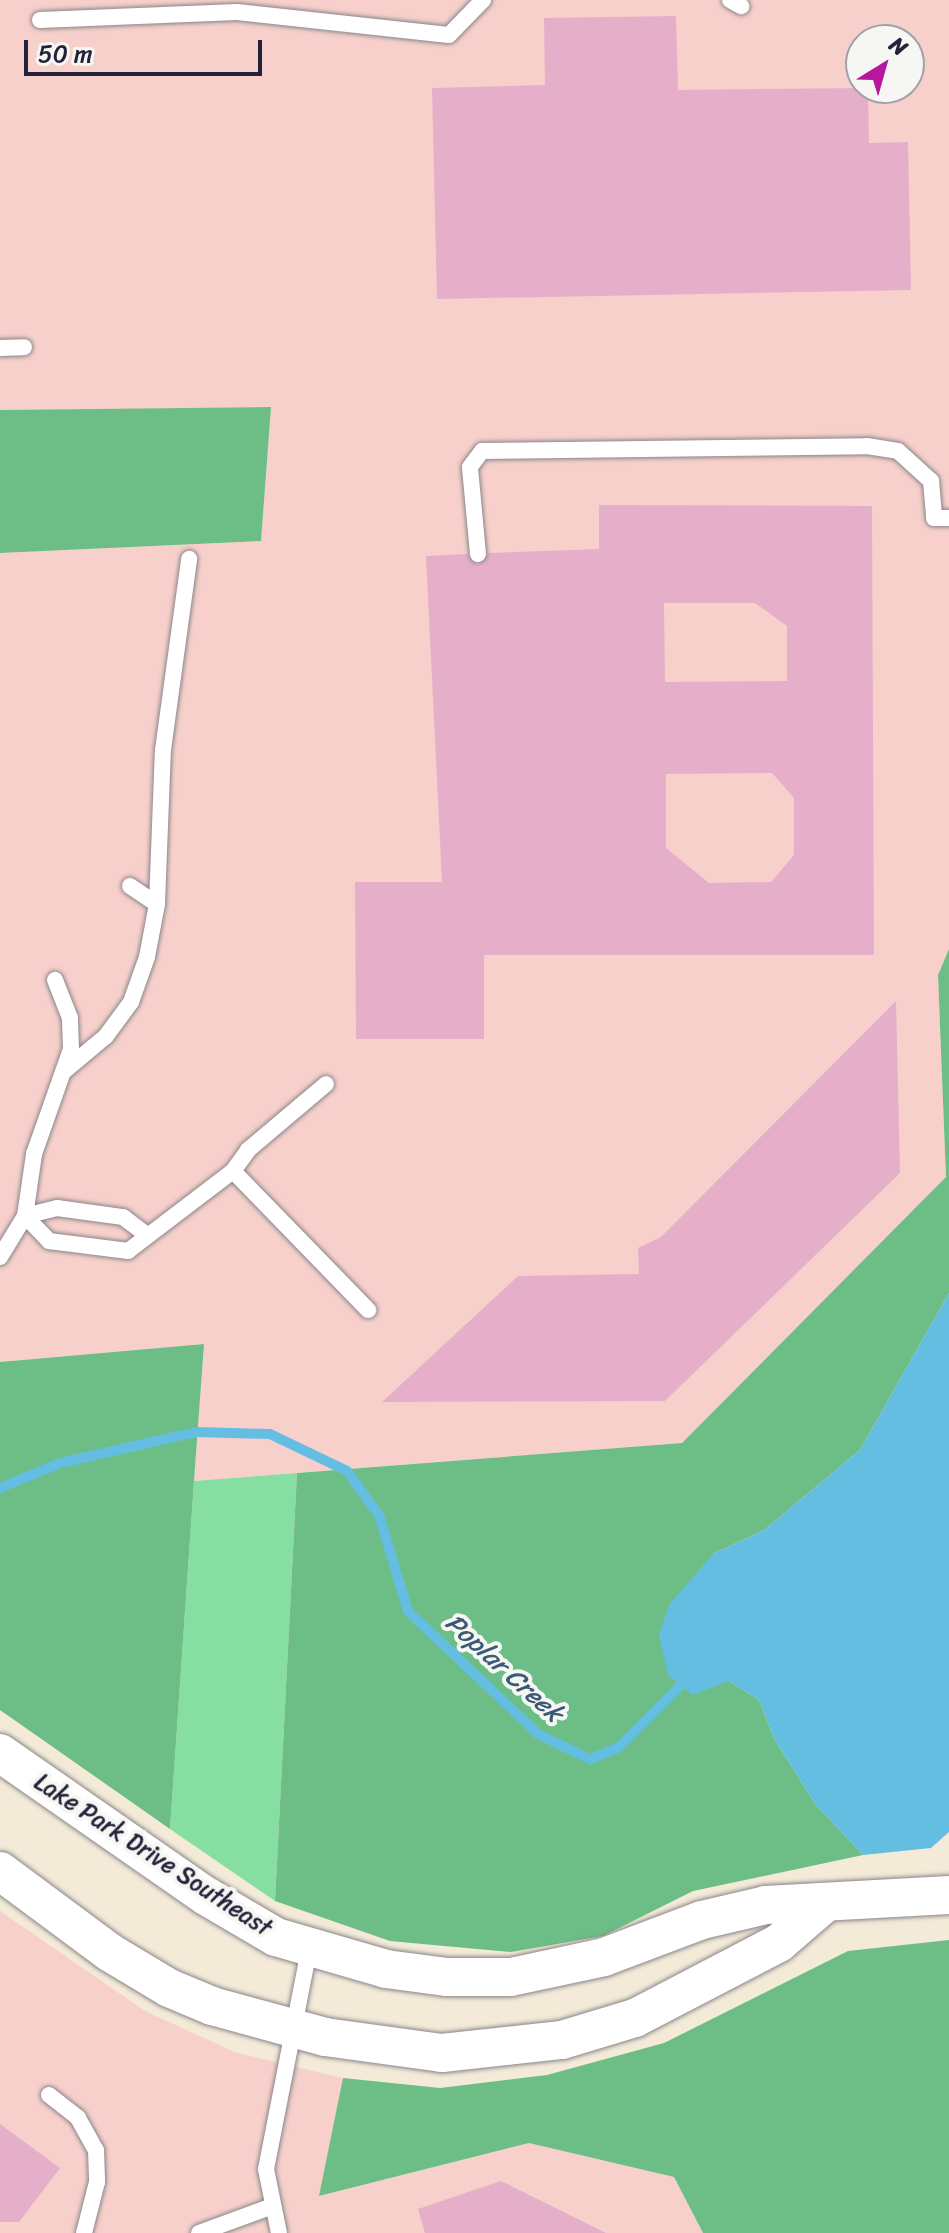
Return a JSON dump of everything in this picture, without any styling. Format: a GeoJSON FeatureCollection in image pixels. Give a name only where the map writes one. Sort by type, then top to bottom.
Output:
{"type":"FeatureCollection","features":[{"type":"Feature","properties":{"kind":"street","name":"Lake Park Drive Southeast"},"geometry":{"type":"LineString","coordinates":[[0,1753],[206,1896],[276,1937],[386,1969],[447,1977],[511,1977],[576,1965],[702,1920],[766,1905],[949,1895]]}},
{"type":"Feature","properties":{"kind":"street"},"geometry":{"type":"LineString","coordinates":[[0,1871],[109,1952],[169,1988],[292,2029],[442,2053],[562,2040],[601,2031],[707,1985],[779,1943],[824,1904]]}},
{"type":"Feature","properties":{"kind":"lane"},"geometry":{"type":"LineString","coordinates":[[89,0],[89,18]]}},
{"type":"Feature","properties":{"kind":"lane"},"geometry":{"type":"LineString","coordinates":[[40,20],[237,12],[449,35],[483,0]]}},
{"type":"Feature","properties":{"kind":"lane"},"geometry":{"type":"LineString","coordinates":[[0,348],[24,347]]}},
{"type":"Feature","properties":{"kind":"lane"},"geometry":{"type":"LineString","coordinates":[[478,554],[470,467],[482,451],[867,446],[898,451],[931,481],[934,518],[949,518]]}},
{"type":"Feature","properties":{"kind":"lane"},"geometry":{"type":"LineString","coordinates":[[63,1072],[106,1036],[131,1002],[157,904],[163,750],[189,559]]}},
{"type":"Feature","properties":{"kind":"lane"},"geometry":{"type":"LineString","coordinates":[[130,886],[157,904]]}},
{"type":"Feature","properties":{"kind":"lane"},"geometry":{"type":"LineString","coordinates":[[0,1257],[25,1216],[34,1154],[71,1049],[70,1018],[55,980]]}},
{"type":"Feature","properties":{"kind":"lane"},"geometry":{"type":"LineString","coordinates":[[25,1216],[49,1241],[128,1251],[233,1171],[248,1150],[326,1084]]}},
{"type":"Feature","properties":{"kind":"lane"},"geometry":{"type":"LineString","coordinates":[[233,1171],[368,1310]]}},
{"type":"Feature","properties":{"kind":"lane"},"geometry":{"type":"LineString","coordinates":[[25,1216],[57,1208],[123,1217],[148,1236]]}},
{"type":"Feature","properties":{"kind":"lane"},"geometry":{"type":"LineString","coordinates":[[279,2233],[270,2207],[266,2169],[309,1949]]}},
{"type":"Feature","properties":{"kind":"lane"},"geometry":{"type":"LineString","coordinates":[[49,2095],[78,2118],[96,2150],[97,2182],[84,2233]]}},
{"type":"Feature","properties":{"kind":"lane"},"geometry":{"type":"LineString","coordinates":[[199,2233],[270,2207]]}},
{"type":"Feature","properties":{"kind":"shaded area"},"geometry":{"type":"Polygon","coordinates":[[[0,0],[949,0],[949,949],[938,975],[946,1177],[682,1443],[194,1481],[204,1344],[0,1362],[0,553],[261,541],[271,408],[0,410],[0,0]]]}},
{"type":"Feature","properties":{"kind":"shaded area"},"geometry":{"type":"Polygon","coordinates":[[[0,1911],[145,2011],[237,2053],[343,2078],[320,2196],[529,2143],[674,2177],[703,2233],[0,2233],[0,1911]]]}},
{"type":"Feature","properties":{"kind":"green space"},"geometry":{"type":"Polygon","coordinates":[[[271,407],[261,541],[0,553],[0,410],[271,407]]]}},
{"type":"Feature","properties":{"kind":"green space"},"geometry":{"type":"Polygon","coordinates":[[[949,949],[949,1293],[860,1450],[764,1530],[713,1554],[729,1681],[759,1700],[775,1740],[816,1805],[863,1855],[693,1891],[603,1936],[511,1952],[390,1941],[275,1901],[297,1473],[682,1443],[946,1177],[938,975],[949,949]]]}},
{"type":"Feature","properties":{"kind":"green space"},"geometry":{"type":"Polygon","coordinates":[[[204,1344],[170,1829],[0,1710],[0,1362],[204,1344]]]}},
{"type":"Feature","properties":{"kind":"green space"},"geometry":{"type":"Polygon","coordinates":[[[297,1473],[275,1901],[170,1829],[194,1481],[297,1473]]]}},
{"type":"Feature","properties":{"kind":"green space"},"geometry":{"type":"Polygon","coordinates":[[[949,1940],[949,2233],[703,2233],[674,2177],[529,2143],[319,2196],[343,2078],[440,2088],[547,2075],[664,2043],[848,1951],[949,1940]]]}},
{"type":"Feature","properties":{"kind":"water"},"geometry":{"type":"Polygon","coordinates":[[[949,1293],[949,1832],[931,1848],[863,1855],[816,1805],[775,1740],[759,1700],[729,1681],[693,1695],[668,1675],[659,1635],[669,1605],[713,1554],[764,1530],[860,1450],[949,1293]]]}},
{"type":"Feature","properties":{"kind":"building"},"geometry":{"type":"Polygon","coordinates":[[[676,16],[678,90],[845,88],[845,104],[868,104],[869,143],[908,142],[911,290],[437,299],[432,88],[545,85],[544,18],[676,16]]]}},
{"type":"Feature","properties":{"kind":"building"},"geometry":{"type":"Polygon","coordinates":[[[599,505],[872,506],[874,955],[484,955],[484,1039],[356,1039],[355,882],[442,882],[426,556],[467,554],[478,565],[489,553],[599,549],[599,505]],[[664,603],[665,682],[787,681],[787,626],[755,603],[664,603]],[[772,773],[666,774],[666,848],[709,883],[771,882],[794,855],[794,798],[772,773]]]}},
{"type":"Feature","properties":{"kind":"building"},"geometry":{"type":"Polygon","coordinates":[[[896,1001],[900,1173],[665,1401],[382,1402],[518,1276],[639,1274],[638,1248],[661,1237],[896,1001]]]}},
{"type":"Feature","properties":{"kind":"building"},"geometry":{"type":"Polygon","coordinates":[[[0,2124],[60,2168],[19,2222],[0,2222],[0,2124]]]}},
{"type":"Feature","properties":{"kind":"building"},"geometry":{"type":"Polygon","coordinates":[[[501,2181],[606,2233],[425,2233],[418,2209],[501,2181]]]}},
{"type":"Feature","properties":{"kind":"waterway","name":"Poplar Creek"},"geometry":{"type":"LineString","coordinates":[[0,1488],[60,1463],[197,1432],[270,1434],[347,1471],[379,1515],[408,1611],[538,1734],[590,1759],[619,1747],[689,1677]]}}]}
